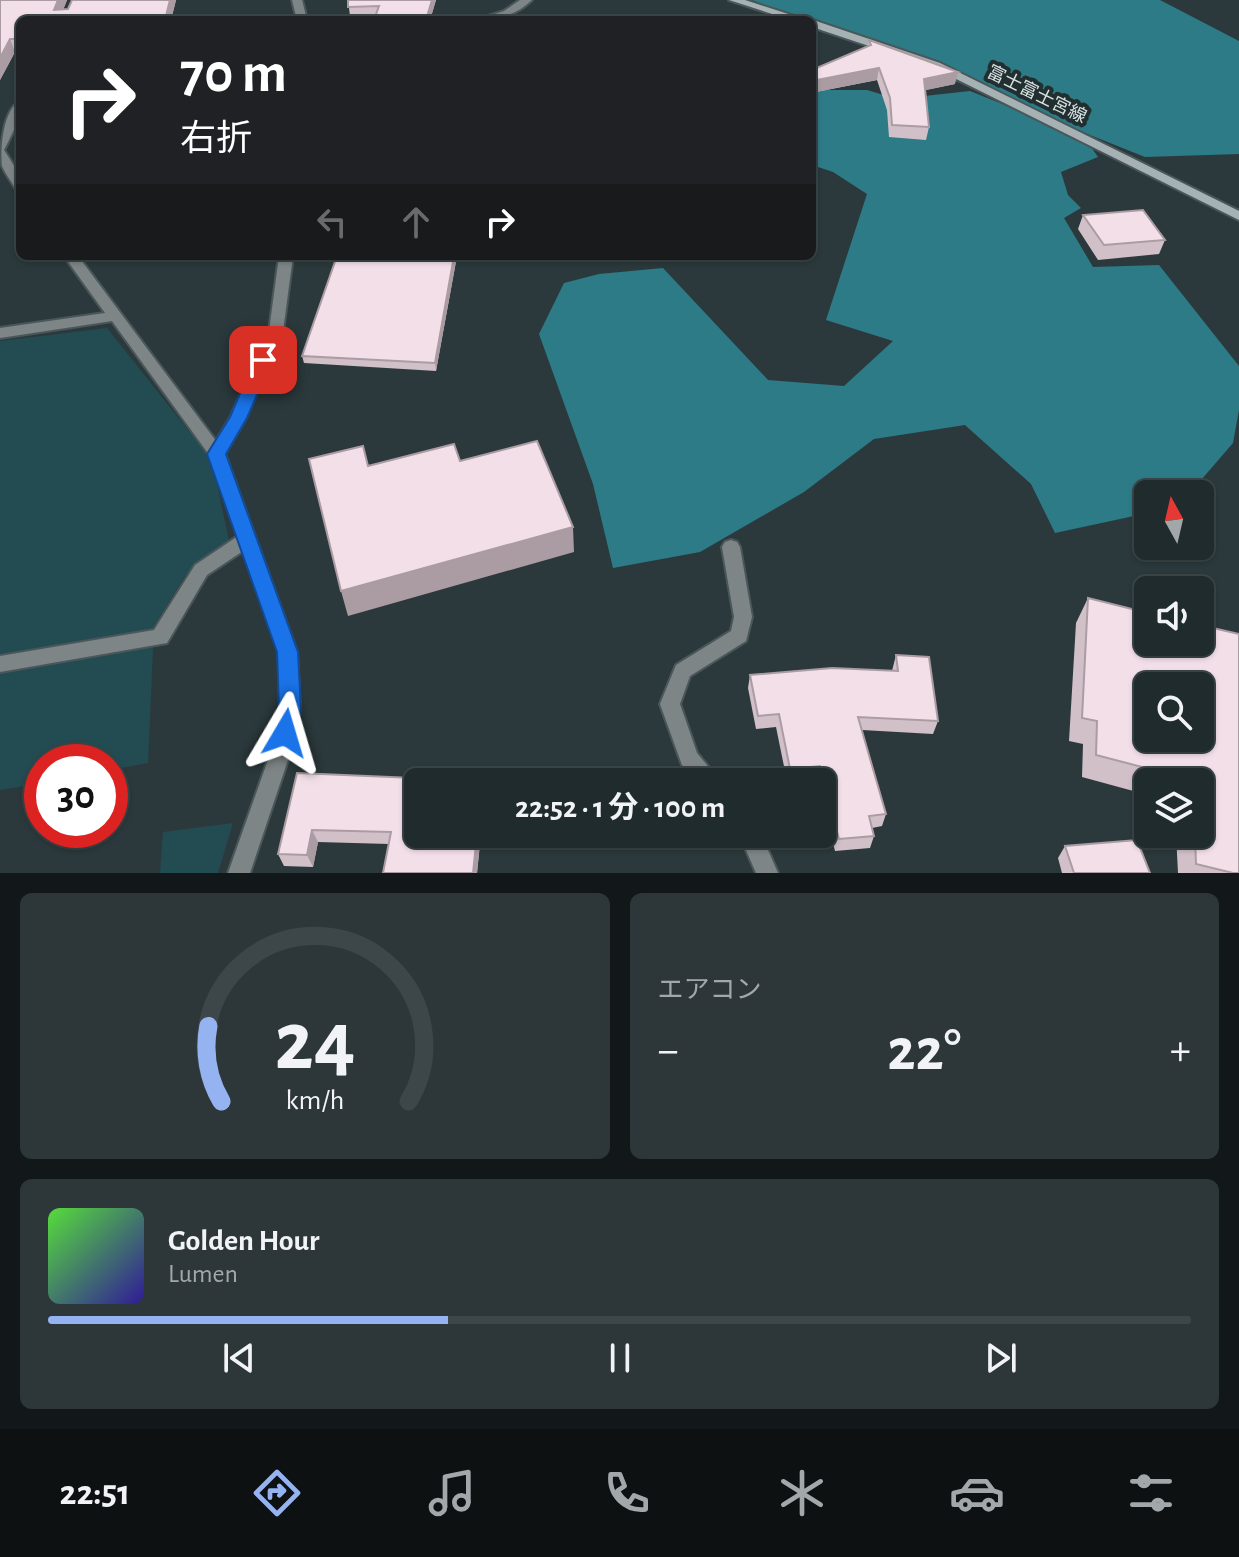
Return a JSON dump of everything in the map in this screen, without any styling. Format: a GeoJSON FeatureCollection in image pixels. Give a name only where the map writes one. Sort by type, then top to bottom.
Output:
{"type":"FeatureCollection","features":[{"type":"Feature","properties":{"kind":"main road"},"geometry":{"type":"LineString","coordinates":[[734,0],[788,16]]}},
{"type":"Feature","properties":{"kind":"main road","name":"富士富士宮線"},"geometry":{"type":"LineString","coordinates":[[816,24],[936,65],[1239,216]]}},
{"type":"Feature","properties":{"kind":"street"},"geometry":{"type":"LineString","coordinates":[[496,16],[508,13],[527,0]]}},
{"type":"Feature","properties":{"kind":"street"},"geometry":{"type":"LineString","coordinates":[[5,122],[0,151],[16,178]]}},
{"type":"Feature","properties":{"kind":"street"},"geometry":{"type":"LineString","coordinates":[[74,260],[217,454],[288,652],[290,709],[279,757],[239,873]]}},
{"type":"Feature","properties":{"kind":"street"},"geometry":{"type":"LineString","coordinates":[[217,454],[238,418],[276,331],[285,260]]}},
{"type":"Feature","properties":{"kind":"street"},"geometry":{"type":"LineString","coordinates":[[0,333],[115,316]]}},
{"type":"Feature","properties":{"kind":"street"},"geometry":{"type":"LineString","coordinates":[[0,664],[160,637],[201,570],[246,540]]}},
{"type":"Feature","properties":{"kind":"street"},"geometry":{"type":"LineString","coordinates":[[698,768],[689,758],[670,704],[683,671],[739,635],[743,617],[731,547]]}},
{"type":"Feature","properties":{"kind":"street"},"geometry":{"type":"LineString","coordinates":[[756,848],[767,873]]}},
{"type":"Feature","properties":{"kind":"shaded area"},"geometry":{"type":"Polygon","coordinates":[[[752,0],[1160,0],[1239,41],[1239,154],[1145,157],[816,26],[816,16],[792,16],[752,0]]]}},
{"type":"Feature","properties":{"kind":"shaded area"},"geometry":{"type":"Polygon","coordinates":[[[816,90],[867,90],[897,99],[970,91],[1084,137],[1098,157],[1061,172],[1068,195],[1081,208],[1064,218],[1093,267],[1159,265],[1239,366],[1239,410],[1233,443],[1201,480],[1134,480],[1134,516],[1055,533],[1031,484],[965,425],[874,439],[804,492],[700,552],[613,568],[593,484],[539,334],[564,283],[599,274],[663,268],[768,380],[844,386],[893,341],[826,320],[867,194],[833,172],[816,166],[816,90]]]}},
{"type":"Feature","properties":{"kind":"shaded area"},"geometry":{"type":"Polygon","coordinates":[[[107,328],[212,460],[229,541],[185,576],[154,626],[148,763],[128,767],[128,744],[24,744],[24,786],[0,790],[0,341],[107,328]]]}},
{"type":"Feature","properties":{"kind":"shaded area"},"geometry":{"type":"Polygon","coordinates":[[[233,823],[218,873],[160,873],[163,832],[233,823]]]}},
{"type":"Feature","properties":{"kind":"building"},"geometry":{"type":"Polygon","coordinates":[[[0,0],[58,0],[54,10],[68,9],[72,0],[170,0],[166,16],[16,16],[16,39],[10,39],[0,58],[0,0]]]}},
{"type":"Feature","properties":{"kind":"building"},"geometry":{"type":"Polygon","coordinates":[[[348,0],[432,0],[427,16],[375,16],[379,6],[348,7],[348,0]]]}},
{"type":"Feature","properties":{"kind":"building"},"geometry":{"type":"Polygon","coordinates":[[[869,40],[958,72],[924,79],[929,127],[892,125],[890,98],[879,68],[817,80],[816,68],[871,45],[869,40]]]}},
{"type":"Feature","properties":{"kind":"building"},"geometry":{"type":"Polygon","coordinates":[[[1143,210],[1165,240],[1104,245],[1083,215],[1143,210]]]}},
{"type":"Feature","properties":{"kind":"building"},"geometry":{"type":"Polygon","coordinates":[[[336,260],[453,260],[435,363],[302,356],[336,260]]]}},
{"type":"Feature","properties":{"kind":"building"},"geometry":{"type":"Polygon","coordinates":[[[537,441],[573,527],[341,591],[309,459],[363,446],[368,466],[454,444],[460,461],[537,441]]]}},
{"type":"Feature","properties":{"kind":"building"},"geometry":{"type":"Polygon","coordinates":[[[1088,598],[1134,610],[1134,656],[1214,656],[1214,628],[1239,634],[1239,873],[1196,864],[1195,848],[1214,848],[1214,768],[1146,768],[1096,755],[1097,721],[1082,718],[1088,598]]]}},
{"type":"Feature","properties":{"kind":"building"},"geometry":{"type":"Polygon","coordinates":[[[896,655],[929,657],[938,721],[858,717],[886,814],[869,816],[874,836],[839,839],[836,827],[836,768],[790,768],[779,714],[758,716],[750,675],[832,668],[898,671],[896,655]]]}},
{"type":"Feature","properties":{"kind":"building"},"geometry":{"type":"Polygon","coordinates":[[[297,773],[404,778],[404,848],[476,848],[473,873],[383,873],[391,832],[312,830],[307,855],[278,854],[297,773]]]}},
{"type":"Feature","properties":{"kind":"building"},"geometry":{"type":"Polygon","coordinates":[[[1134,840],[1134,848],[1140,848],[1150,873],[1074,873],[1065,846],[1134,840]]]}},
{"type":"Feature","properties":{"kind":"route"},"geometry":{"type":"LineString","coordinates":[[263,360],[238,418],[217,454],[288,652],[290,709],[285,733]]}}]}
